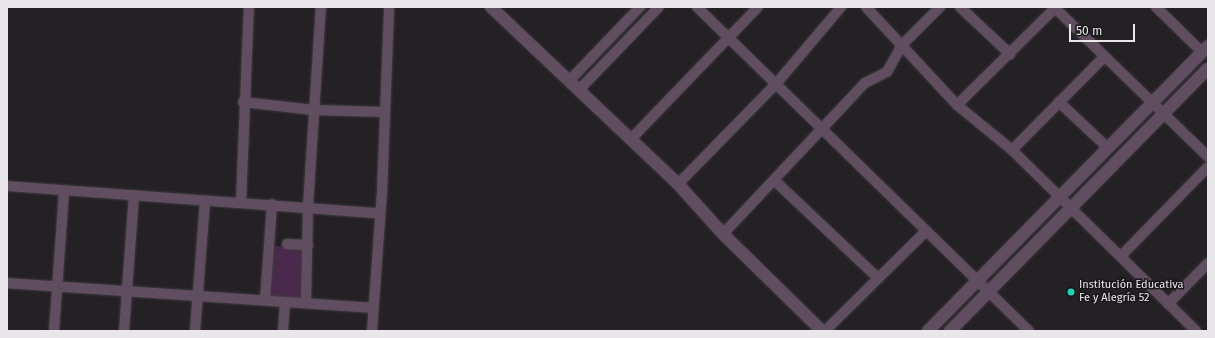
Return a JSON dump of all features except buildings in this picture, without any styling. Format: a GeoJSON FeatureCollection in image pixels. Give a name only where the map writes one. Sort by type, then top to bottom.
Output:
{"type":"FeatureCollection","features":[{"type":"Feature","properties":{"kind":"street"},"geometry":{"type":"LineString","coordinates":[[241,203],[243,102],[249,7]]}},
{"type":"Feature","properties":{"kind":"street"},"geometry":{"type":"LineString","coordinates":[[306,303],[308,206],[321,7]]}},
{"type":"Feature","properties":{"kind":"street"},"geometry":{"type":"LineString","coordinates":[[372,331],[385,112],[389,7],[382,7]]}},
{"type":"Feature","properties":{"kind":"street"},"geometry":{"type":"LineString","coordinates":[[491,7],[678,184],[723,234],[824,331],[926,230]]}},
{"type":"Feature","properties":{"kind":"street"},"geometry":{"type":"LineString","coordinates":[[569,81],[640,7]]}},
{"type":"Feature","properties":{"kind":"street"},"geometry":{"type":"LineString","coordinates":[[579,90],[659,7]]}},
{"type":"Feature","properties":{"kind":"street"},"geometry":{"type":"LineString","coordinates":[[697,7],[820,129],[1029,331]]}},
{"type":"Feature","properties":{"kind":"street"},"geometry":{"type":"LineString","coordinates":[[631,139],[758,7]]}},
{"type":"Feature","properties":{"kind":"street"},"geometry":{"type":"LineString","coordinates":[[678,184],[776,84],[841,7]]}},
{"type":"Feature","properties":{"kind":"street"},"geometry":{"type":"LineString","coordinates":[[866,7],[957,106],[1012,150],[1196,331]]}},
{"type":"Feature","properties":{"kind":"street"},"geometry":{"type":"LineString","coordinates":[[723,234],[820,129],[865,83],[888,72],[902,45],[940,7]]}},
{"type":"Feature","properties":{"kind":"street"},"geometry":{"type":"LineString","coordinates":[[960,7],[1010,54]]}},
{"type":"Feature","properties":{"kind":"street"},"geometry":{"type":"LineString","coordinates":[[957,106],[1010,54],[1054,7],[1208,157]]}},
{"type":"Feature","properties":{"kind":"street"},"geometry":{"type":"LineString","coordinates":[[928,331],[978,282],[1205,49],[1156,7]]}},
{"type":"Feature","properties":{"kind":"street"},"geometry":{"type":"LineString","coordinates":[[1012,150],[1104,57]]}},
{"type":"Feature","properties":{"kind":"street"},"geometry":{"type":"LineString","coordinates":[[950,331],[1208,68]]}},
{"type":"Feature","properties":{"kind":"street"},"geometry":{"type":"LineString","coordinates":[[243,102],[314,110],[385,112]]}},
{"type":"Feature","properties":{"kind":"street"},"geometry":{"type":"LineString","coordinates":[[1059,102],[1108,148]]}},
{"type":"Feature","properties":{"kind":"street"},"geometry":{"type":"LineString","coordinates":[[1120,256],[1208,167]]}},
{"type":"Feature","properties":{"kind":"street"},"geometry":{"type":"LineString","coordinates":[[774,180],[878,278]]}},
{"type":"Feature","properties":{"kind":"street"},"geometry":{"type":"LineString","coordinates":[[7,186],[241,203],[308,206],[379,213]]}},
{"type":"Feature","properties":{"kind":"street"},"geometry":{"type":"LineString","coordinates":[[54,331],[64,190]]}},
{"type":"Feature","properties":{"kind":"street"},"geometry":{"type":"LineString","coordinates":[[124,331],[134,195]]}},
{"type":"Feature","properties":{"kind":"street"},"geometry":{"type":"LineString","coordinates":[[195,331],[205,200]]}},
{"type":"Feature","properties":{"kind":"street"},"geometry":{"type":"LineString","coordinates":[[265,300],[272,204]]}},
{"type":"Feature","properties":{"kind":"street"},"geometry":{"type":"LineString","coordinates":[[287,244],[308,245]]}},
{"type":"Feature","properties":{"kind":"street"},"geometry":{"type":"LineString","coordinates":[[1168,304],[1208,263]]}},
{"type":"Feature","properties":{"kind":"street"},"geometry":{"type":"LineString","coordinates":[[7,284],[373,308]]}},
{"type":"Feature","properties":{"kind":"street"},"geometry":{"type":"LineString","coordinates":[[283,331],[285,302]]}},
{"type":"Feature","properties":{"kind":"shaded area"},"geometry":{"type":"Polygon","coordinates":[[[273,246],[306,248],[301,300],[270,298],[273,246]]]}},
{"type":"Feature","properties":{"kind":"place","name":"Institución Educativa Fe y Alegría 52"},"geometry":{"type":"Point","coordinates":[1071,292]}}]}
